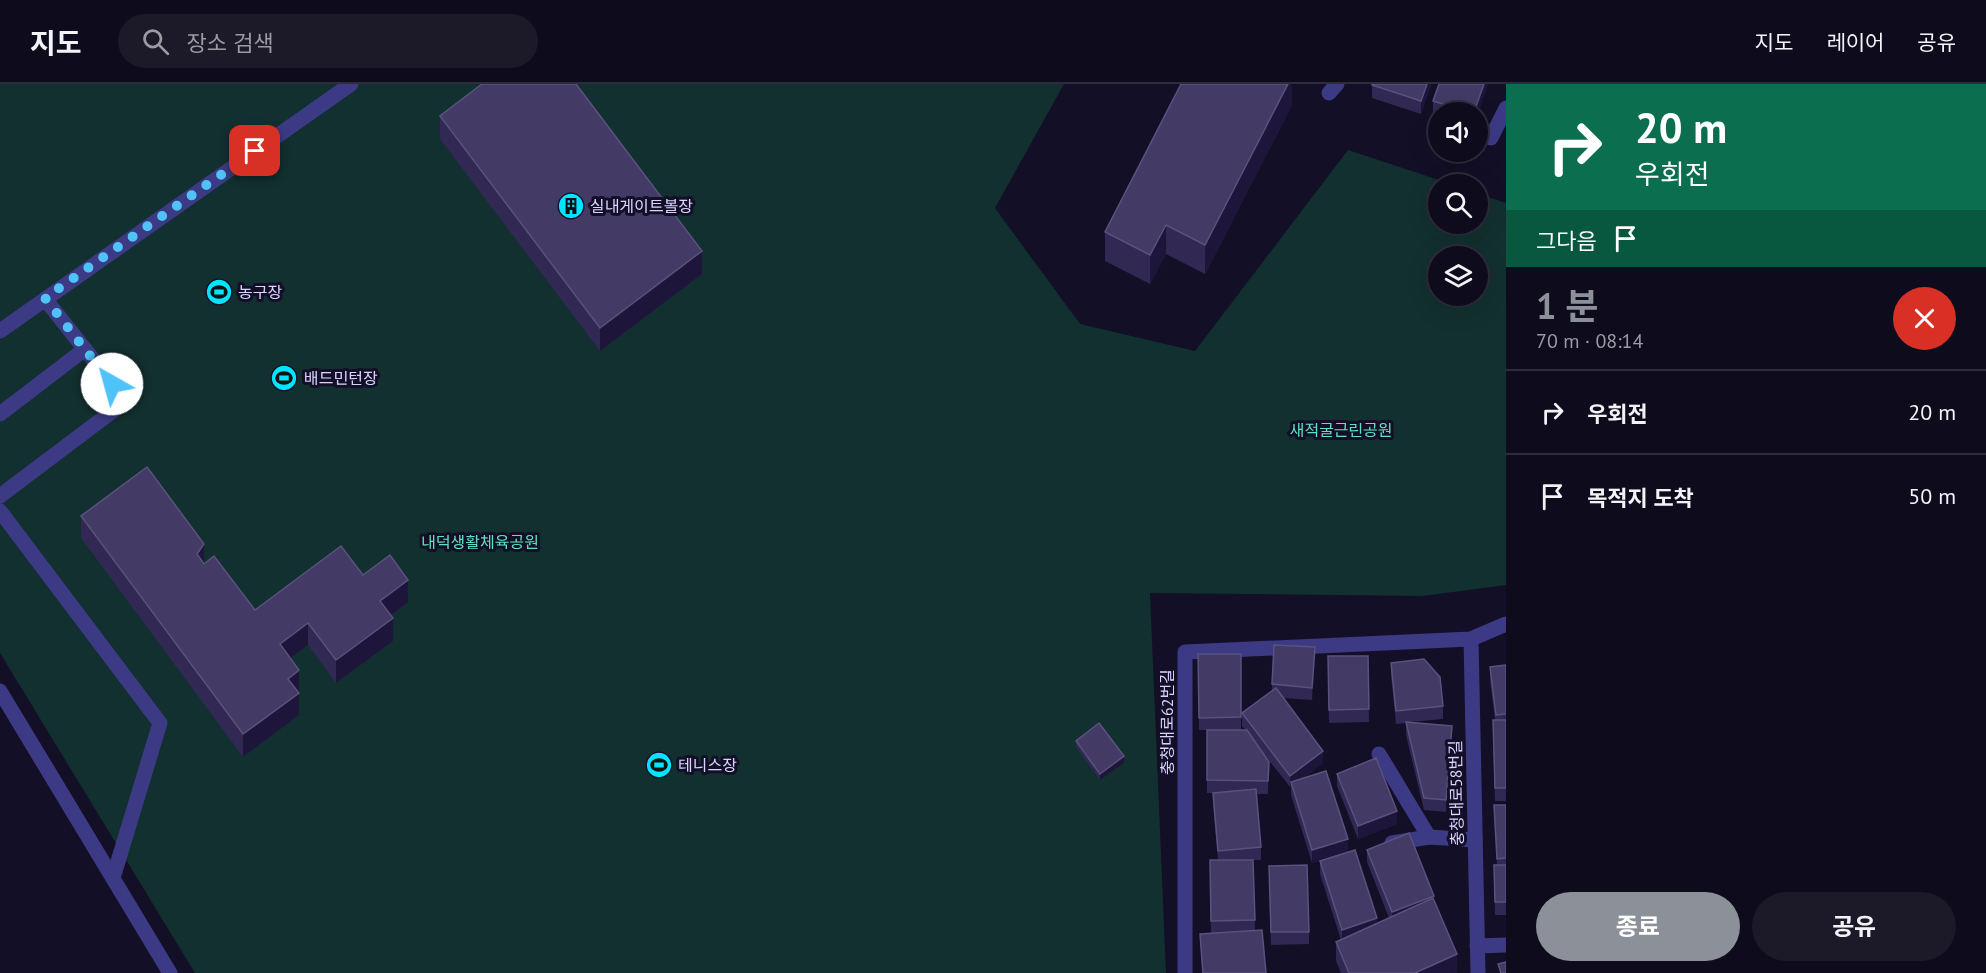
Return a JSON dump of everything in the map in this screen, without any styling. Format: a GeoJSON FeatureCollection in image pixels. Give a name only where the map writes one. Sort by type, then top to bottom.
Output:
{"type":"FeatureCollection","features":[{"type":"Feature","properties":{"kind":"street"},"geometry":{"type":"LineString","coordinates":[[0,331],[351,84]]}},
{"type":"Feature","properties":{"kind":"street"},"geometry":{"type":"LineString","coordinates":[[1491,138],[1506,108]]}},
{"type":"Feature","properties":{"kind":"street"},"geometry":{"type":"LineString","coordinates":[[0,496],[126,401],[45,298]]}},
{"type":"Feature","properties":{"kind":"street"},"geometry":{"type":"LineString","coordinates":[[0,414],[85,349]]}},
{"type":"Feature","properties":{"kind":"street"},"geometry":{"type":"LineString","coordinates":[[0,511],[160,723],[113,878]]}},
{"type":"Feature","properties":{"kind":"street","name":"충청대로62번길"},"geometry":{"type":"LineString","coordinates":[[1185,973],[1185,652],[1471,639],[1506,624]]}},
{"type":"Feature","properties":{"kind":"street","name":"충청대로58번길"},"geometry":{"type":"LineString","coordinates":[[1471,639],[1478,973]]}},
{"type":"Feature","properties":{"kind":"street"},"geometry":{"type":"LineString","coordinates":[[0,691],[170,973]]}},
{"type":"Feature","properties":{"kind":"street"},"geometry":{"type":"LineString","coordinates":[[1379,754],[1429,837]]}},
{"type":"Feature","properties":{"kind":"street"},"geometry":{"type":"LineString","coordinates":[[1387,844],[1429,837],[1475,840]]}},
{"type":"Feature","properties":{"kind":"street"},"geometry":{"type":"LineString","coordinates":[[1477,946],[1506,945]]}},
{"type":"Feature","properties":{"kind":"green space","name":"내덕생활체육공원"},"geometry":{"type":"Polygon","coordinates":[[[0,84],[1064,84],[995,208],[1080,324],[1195,351],[1348,150],[1428,176],[1428,234],[1488,234],[1488,197],[1506,203],[1506,585],[1423,596],[1150,593],[1166,973],[195,973],[0,653],[0,84]]]}},
{"type":"Feature","properties":{"kind":"building","name":"실내게이트볼장"},"geometry":{"type":"Polygon","coordinates":[[[482,84],[576,84],[702,251],[600,328],[440,116],[482,84]]]}},
{"type":"Feature","properties":{"kind":"building"},"geometry":{"type":"Polygon","coordinates":[[[1181,84],[1288,84],[1205,245],[1166,225],[1150,255],[1105,232],[1181,84]]]}},
{"type":"Feature","properties":{"kind":"building"},"geometry":{"type":"Polygon","coordinates":[[[1373,84],[1427,84],[1421,101],[1373,84]]]}},
{"type":"Feature","properties":{"kind":"building"},"geometry":{"type":"Polygon","coordinates":[[[1439,84],[1484,84],[1478,102],[1433,101],[1439,84]]]}},
{"type":"Feature","properties":{"kind":"building"},"geometry":{"type":"Polygon","coordinates":[[[147,467],[204,544],[197,554],[204,564],[214,556],[255,610],[341,546],[363,575],[390,555],[408,580],[380,601],[393,618],[336,660],[308,623],[280,644],[299,670],[288,679],[299,693],[243,734],[81,516],[147,467]]]}},
{"type":"Feature","properties":{"kind":"building"},"geometry":{"type":"Polygon","coordinates":[[[1274,645],[1315,647],[1312,688],[1272,684],[1274,645]]]}},
{"type":"Feature","properties":{"kind":"building"},"geometry":{"type":"Polygon","coordinates":[[[1198,654],[1241,654],[1241,717],[1199,718],[1198,654]]]}},
{"type":"Feature","properties":{"kind":"building"},"geometry":{"type":"Polygon","coordinates":[[[1328,656],[1368,656],[1369,709],[1329,710],[1328,656]]]}},
{"type":"Feature","properties":{"kind":"building"},"geometry":{"type":"Polygon","coordinates":[[[1424,659],[1440,677],[1443,706],[1396,711],[1391,663],[1424,659]]]}},
{"type":"Feature","properties":{"kind":"building"},"geometry":{"type":"Polygon","coordinates":[[[1506,665],[1506,714],[1496,715],[1490,667],[1506,665]]]}},
{"type":"Feature","properties":{"kind":"building"},"geometry":{"type":"Polygon","coordinates":[[[1276,688],[1323,751],[1290,776],[1242,713],[1276,688]]]}},
{"type":"Feature","properties":{"kind":"building"},"geometry":{"type":"Polygon","coordinates":[[[1493,720],[1506,720],[1506,788],[1495,788],[1493,720]]]}},
{"type":"Feature","properties":{"kind":"building"},"geometry":{"type":"Polygon","coordinates":[[[1406,722],[1452,726],[1446,800],[1424,798],[1406,722]]]}},
{"type":"Feature","properties":{"kind":"building"},"geometry":{"type":"Polygon","coordinates":[[[1099,723],[1124,756],[1100,774],[1076,741],[1099,723]]]}},
{"type":"Feature","properties":{"kind":"building"},"geometry":{"type":"Polygon","coordinates":[[[1207,730],[1247,730],[1269,762],[1268,781],[1207,780],[1207,730]]]}},
{"type":"Feature","properties":{"kind":"building"},"geometry":{"type":"Polygon","coordinates":[[[1376,758],[1397,811],[1358,826],[1337,774],[1376,758]]]}},
{"type":"Feature","properties":{"kind":"building"},"geometry":{"type":"Polygon","coordinates":[[[1326,771],[1348,839],[1312,850],[1291,782],[1326,771]]]}},
{"type":"Feature","properties":{"kind":"building"},"geometry":{"type":"Polygon","coordinates":[[[1256,789],[1261,847],[1218,851],[1213,793],[1256,789]]]}},
{"type":"Feature","properties":{"kind":"building"},"geometry":{"type":"Polygon","coordinates":[[[1494,805],[1506,805],[1506,858],[1497,859],[1494,805]]]}},
{"type":"Feature","properties":{"kind":"building"},"geometry":{"type":"Polygon","coordinates":[[[1409,833],[1434,896],[1392,912],[1367,850],[1409,833]]]}},
{"type":"Feature","properties":{"kind":"building"},"geometry":{"type":"Polygon","coordinates":[[[1355,850],[1377,918],[1342,930],[1320,861],[1355,850]]]}},
{"type":"Feature","properties":{"kind":"building"},"geometry":{"type":"Polygon","coordinates":[[[1210,860],[1253,860],[1255,920],[1211,921],[1210,860]]]}},
{"type":"Feature","properties":{"kind":"building"},"geometry":{"type":"Polygon","coordinates":[[[1307,865],[1309,932],[1271,932],[1269,866],[1307,865]]]}},
{"type":"Feature","properties":{"kind":"building"},"geometry":{"type":"Polygon","coordinates":[[[1494,865],[1506,865],[1506,902],[1495,902],[1494,865]]]}},
{"type":"Feature","properties":{"kind":"building"},"geometry":{"type":"Polygon","coordinates":[[[1433,898],[1457,954],[1415,973],[1349,973],[1336,942],[1433,898]]]}},
{"type":"Feature","properties":{"kind":"building"},"geometry":{"type":"Polygon","coordinates":[[[1262,930],[1266,973],[1203,973],[1200,934],[1262,930]]]}},
{"type":"Feature","properties":{"kind":"building"},"geometry":{"type":"Polygon","coordinates":[[[1506,962],[1506,973],[1501,973],[1498,964],[1506,962]]]}},
{"type":"Feature","properties":{"kind":"place","name":"실내게이트볼장"},"geometry":{"type":"Point","coordinates":[571,206]}},
{"type":"Feature","properties":{"kind":"place","name":"농구장"},"geometry":{"type":"Point","coordinates":[219,292]}},
{"type":"Feature","properties":{"kind":"place","name":"배드민턴장"},"geometry":{"type":"Point","coordinates":[284,378]}},
{"type":"Feature","properties":{"kind":"place","name":"테니스장"},"geometry":{"type":"Point","coordinates":[659,765]}},
{"type":"Feature","properties":{"kind":"route"},"geometry":{"type":"LineString","coordinates":[[112,384],[45,298],[255,151]]}},
{"type":"Feature","properties":{"kind":"park label","name":"새적굴근린공원"},"geometry":{"type":"Point","coordinates":[1341,430]}}]}
